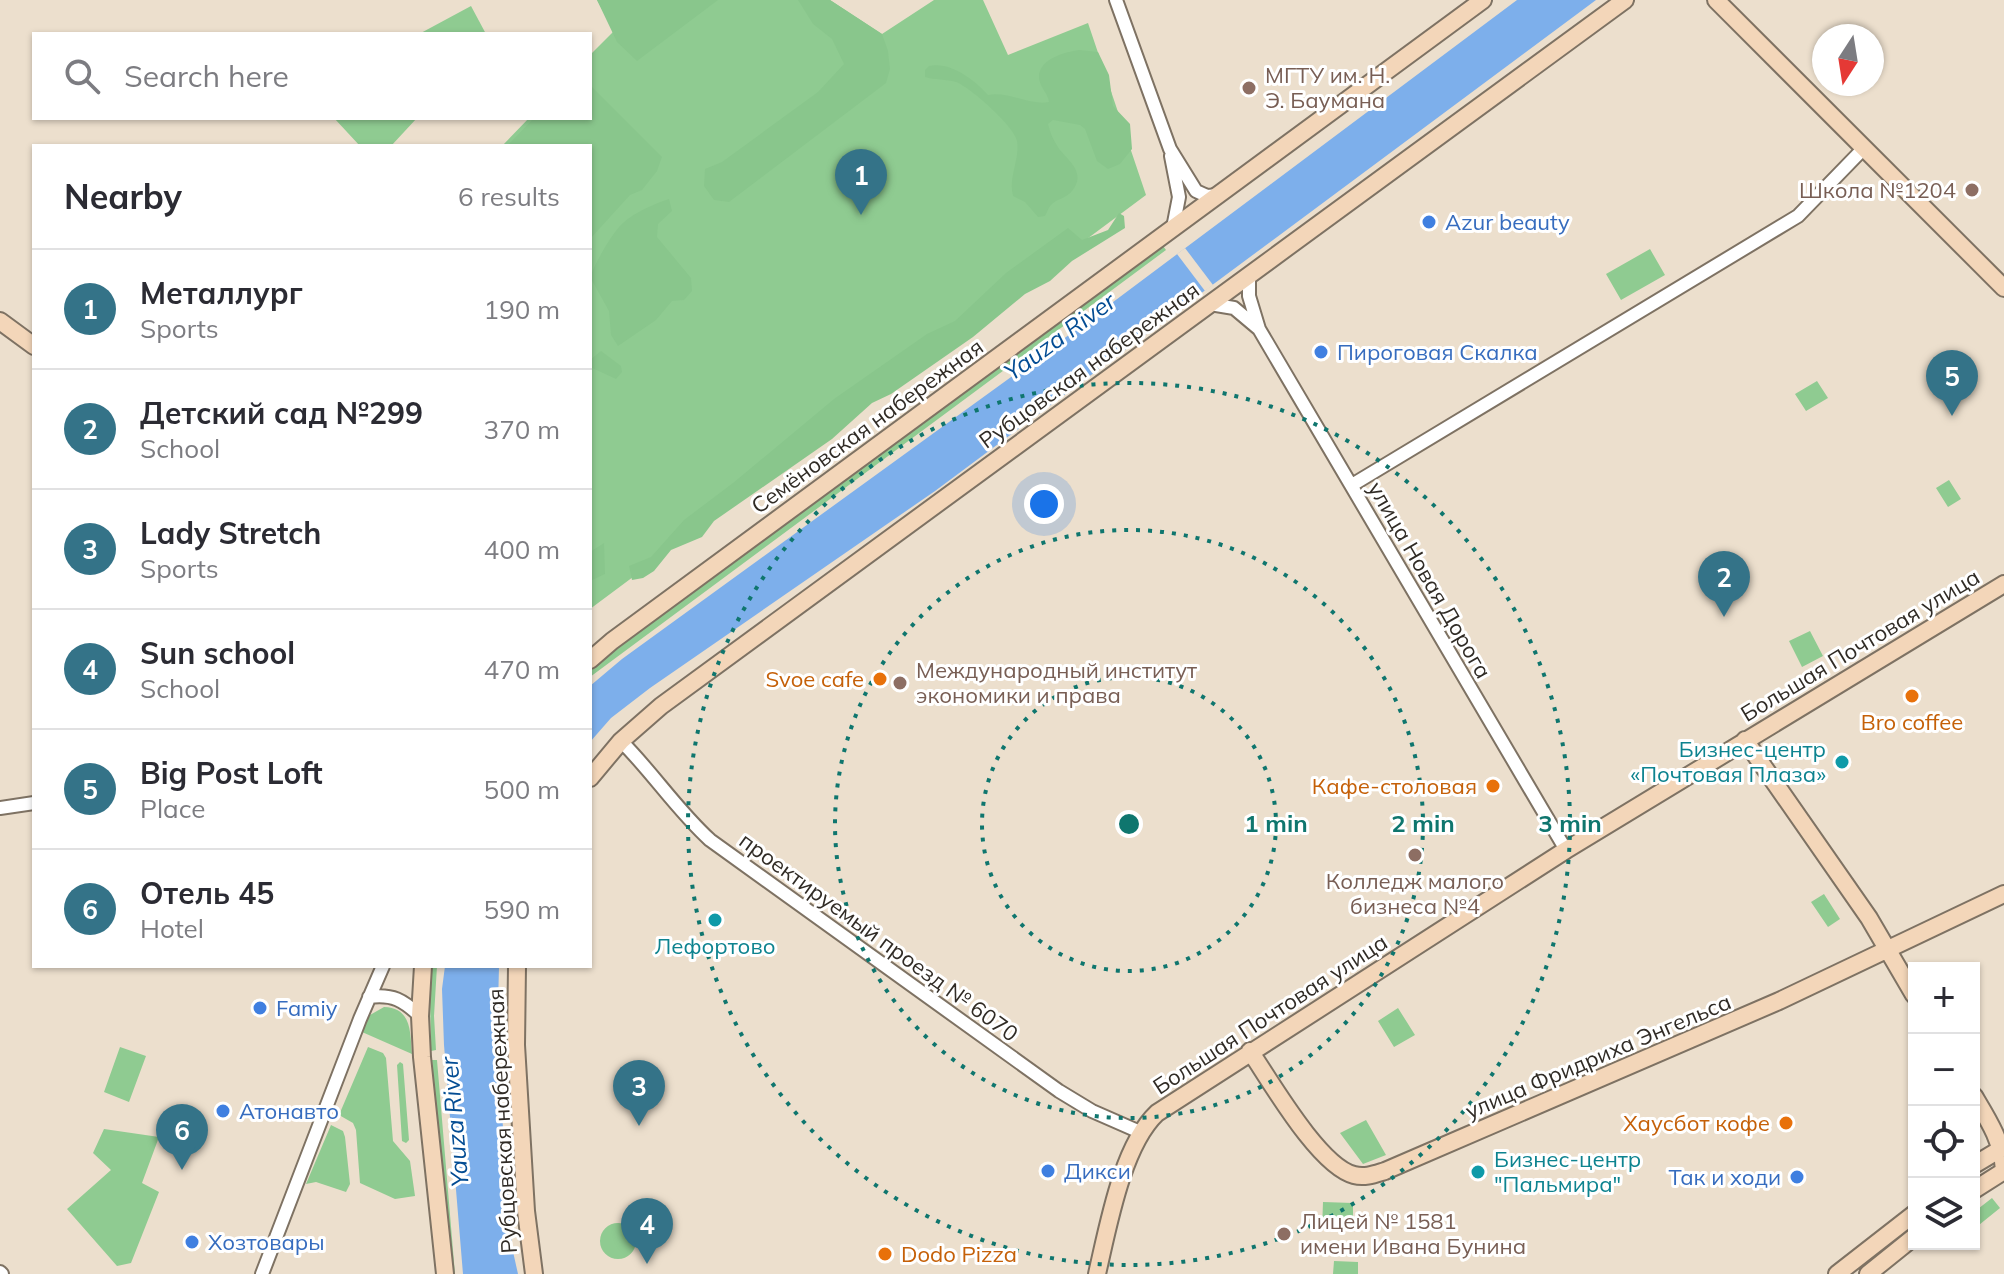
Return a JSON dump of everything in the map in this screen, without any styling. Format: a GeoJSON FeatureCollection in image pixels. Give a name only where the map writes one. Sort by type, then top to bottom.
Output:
{"type":"FeatureCollection","features":[{"type":"Feature","properties":{"kind":"main road","name":"Семёновская набережная"},"geometry":{"type":"LineString","coordinates":[[592,658],[1483,0]]}},
{"type":"Feature","properties":{"kind":"main road","name":"Рубцовская набережная"},"geometry":{"type":"LineString","coordinates":[[592,776],[621,741],[661,706],[1625,0]]}},
{"type":"Feature","properties":{"kind":"main road"},"geometry":{"type":"LineString","coordinates":[[1716,0],[2003,287]]}},
{"type":"Feature","properties":{"kind":"main road"},"geometry":{"type":"LineString","coordinates":[[0,321],[32,345]]}},
{"type":"Feature","properties":{"kind":"main road","name":"Большая Почтовая улица"},"geometry":{"type":"LineString","coordinates":[[1097,1274],[1130,1153],[1140,1132],[1157,1113],[1566,850],[2004,584]]}},
{"type":"Feature","properties":{"kind":"main road"},"geometry":{"type":"LineString","coordinates":[[1745,740],[1869,918],[1908,985]]}},
{"type":"Feature","properties":{"kind":"main road","name":"улица Фридриха Энгельса"},"geometry":{"type":"LineString","coordinates":[[1250,1051],[1317,1147],[1350,1174],[1367,1176],[1551,1101],[1779,1001],[2004,894]]}},
{"type":"Feature","properties":{"kind":"main road"},"geometry":{"type":"LineString","coordinates":[[423,968],[420,1016],[424,1080],[445,1274]]}},
{"type":"Feature","properties":{"kind":"main road","name":"Рубцовская набережная"},"geometry":{"type":"LineString","coordinates":[[517,968],[516,1045],[525,1201],[534,1274]]}},
{"type":"Feature","properties":{"kind":"main road"},"geometry":{"type":"LineString","coordinates":[[1980,1106],[2003,1148],[2004,1171],[1980,1186]]}},
{"type":"Feature","properties":{"kind":"main road"},"geometry":{"type":"LineString","coordinates":[[1980,1161],[2003,1148]]}},
{"type":"Feature","properties":{"kind":"main road"},"geometry":{"type":"LineString","coordinates":[[1837,1274],[1908,1219]]}},
{"type":"Feature","properties":{"kind":"main road"},"geometry":{"type":"LineString","coordinates":[[1868,1274],[1908,1242]]}},
{"type":"Feature","properties":{"kind":"street"},"geometry":{"type":"LineString","coordinates":[[1116,0],[1170,149],[1179,197],[1172,230]]}},
{"type":"Feature","properties":{"kind":"street"},"geometry":{"type":"LineString","coordinates":[[1352,485],[1798,216],[1864,148]]}},
{"type":"Feature","properties":{"kind":"street"},"geometry":{"type":"LineString","coordinates":[[1170,149],[1196,191],[1207,196],[1219,195]]}},
{"type":"Feature","properties":{"kind":"street","name":"улица Новая Дорога"},"geometry":{"type":"LineString","coordinates":[[1249,275],[1249,296],[1259,329],[1566,850]]}},
{"type":"Feature","properties":{"kind":"street","name":"улица Новая Дорога"},"geometry":{"type":"LineString","coordinates":[[1210,304],[1234,308],[1259,329]]}},
{"type":"Feature","properties":{"kind":"street","name":"проектируемый проезд № 6070"},"geometry":{"type":"LineString","coordinates":[[621,741],[649,769],[684,815],[710,840],[1059,1091],[1092,1111],[1140,1132]]}},
{"type":"Feature","properties":{"kind":"street"},"geometry":{"type":"LineString","coordinates":[[0,808],[32,803]]}},
{"type":"Feature","properties":{"kind":"street"},"geometry":{"type":"LineString","coordinates":[[262,1274],[382,968]]}},
{"type":"Feature","properties":{"kind":"street"},"geometry":{"type":"LineString","coordinates":[[369,997],[386,995],[404,1001],[420,1016]]}},
{"type":"Feature","properties":{"kind":"green space"},"geometry":{"type":"Polygon","coordinates":[[[597,0],[830,0],[882,34],[934,0],[983,0],[1008,55],[1088,23],[1146,195],[592,608],[592,144],[504,144],[527,120],[592,120],[592,53],[614,31],[597,0]]]}},
{"type":"Feature","properties":{"kind":"green space"},"geometry":{"type":"Polygon","coordinates":[[[597,0],[718,0],[637,61],[617,42],[597,0]]]}},
{"type":"Feature","properties":{"kind":"green space"},"geometry":{"type":"Polygon","coordinates":[[[798,0],[830,0],[882,34],[890,69],[886,83],[729,202],[714,200],[704,186],[705,169],[722,162],[818,92],[844,64],[832,39],[813,24],[798,0]]]}},
{"type":"Feature","properties":{"kind":"green space"},"geometry":{"type":"Polygon","coordinates":[[[471,6],[485,32],[423,32],[471,6]]]}},
{"type":"Feature","properties":{"kind":"green space"},"geometry":{"type":"Polygon","coordinates":[[[1079,50],[1098,52],[1109,75],[1113,106],[1130,124],[1132,149],[1120,164],[1108,169],[1097,161],[1085,129],[1080,125],[1053,120],[1048,124],[1052,136],[1074,166],[1078,177],[1070,193],[1053,203],[1045,216],[1038,217],[1025,202],[1013,196],[1017,141],[1009,127],[963,85],[925,77],[925,70],[929,66],[945,66],[969,78],[988,95],[1042,103],[1049,102],[1039,78],[1043,66],[1060,55],[1079,50]]]}},
{"type":"Feature","properties":{"kind":"green space"},"geometry":{"type":"Polygon","coordinates":[[[592,87],[662,157],[657,171],[642,190],[630,195],[592,237],[592,144],[509,144],[532,120],[592,120],[592,87]]]}},
{"type":"Feature","properties":{"kind":"green space"},"geometry":{"type":"Polygon","coordinates":[[[336,120],[415,120],[393,144],[358,144],[336,120]]]}},
{"type":"Feature","properties":{"kind":"green space"},"geometry":{"type":"Polygon","coordinates":[[[669,199],[672,211],[658,224],[657,237],[691,278],[692,291],[684,300],[672,301],[656,320],[618,346],[611,335],[609,311],[592,281],[592,273],[604,248],[623,223],[669,199]]]}},
{"type":"Feature","properties":{"kind":"green space"},"geometry":{"type":"Polygon","coordinates":[[[1119,213],[1124,216],[1125,228],[1072,261],[1050,281],[1025,294],[973,337],[891,394],[872,403],[832,439],[714,521],[702,537],[671,550],[654,571],[632,580],[629,566],[651,557],[684,520],[834,399],[927,334],[955,321],[1006,273],[1068,228],[1082,240],[1108,230],[1119,213]]]}},
{"type":"Feature","properties":{"kind":"green space"},"geometry":{"type":"Polygon","coordinates":[[[1163,246],[1166,250],[592,676],[592,667],[1163,246]]]}},
{"type":"Feature","properties":{"kind":"green space"},"geometry":{"type":"Polygon","coordinates":[[[1650,249],[1665,275],[1621,300],[1606,274],[1650,249]]]}},
{"type":"Feature","properties":{"kind":"green space"},"geometry":{"type":"Polygon","coordinates":[[[601,351],[621,366],[622,372],[616,379],[592,368],[592,358],[601,351]]]}},
{"type":"Feature","properties":{"kind":"green space"},"geometry":{"type":"Polygon","coordinates":[[[1817,381],[1828,398],[1806,411],[1795,394],[1817,381]]]}},
{"type":"Feature","properties":{"kind":"green space"},"geometry":{"type":"Polygon","coordinates":[[[1949,480],[1961,499],[1948,507],[1936,488],[1949,480]]]}},
{"type":"Feature","properties":{"kind":"green space"},"geometry":{"type":"Polygon","coordinates":[[[604,543],[605,574],[592,580],[592,551],[604,543]]]}},
{"type":"Feature","properties":{"kind":"green space"},"geometry":{"type":"Polygon","coordinates":[[[1810,631],[1823,656],[1802,667],[1789,641],[1810,631]]]}},
{"type":"Feature","properties":{"kind":"green space"},"geometry":{"type":"Polygon","coordinates":[[[1824,894],[1840,919],[1828,927],[1811,902],[1824,894]]]}},
{"type":"Feature","properties":{"kind":"green space"},"geometry":{"type":"Polygon","coordinates":[[[432,968],[437,968],[436,1050],[431,1051],[432,968]]]}},
{"type":"Feature","properties":{"kind":"green space"},"geometry":{"type":"Polygon","coordinates":[[[384,1007],[393,1008],[405,1017],[410,1030],[412,1054],[362,1032],[370,1015],[384,1007]]]}},
{"type":"Feature","properties":{"kind":"green space"},"geometry":{"type":"Polygon","coordinates":[[[1398,1008],[1415,1035],[1394,1047],[1378,1021],[1398,1008]]]}},
{"type":"Feature","properties":{"kind":"green space"},"geometry":{"type":"Polygon","coordinates":[[[120,1047],[146,1056],[129,1102],[104,1092],[120,1047]]]}},
{"type":"Feature","properties":{"kind":"green space"},"geometry":{"type":"Polygon","coordinates":[[[368,1047],[383,1053],[386,1058],[393,1141],[410,1161],[415,1196],[395,1199],[360,1183],[356,1130],[353,1123],[339,1115],[368,1047]]]}},
{"type":"Feature","properties":{"kind":"green space"},"geometry":{"type":"Polygon","coordinates":[[[432,1060],[437,1060],[455,1274],[450,1274],[445,1245],[432,1060]]]}},
{"type":"Feature","properties":{"kind":"green space"},"geometry":{"type":"Polygon","coordinates":[[[400,1062],[403,1064],[409,1140],[406,1143],[402,1141],[397,1065],[400,1062]]]}},
{"type":"Feature","properties":{"kind":"green space"},"geometry":{"type":"Polygon","coordinates":[[[1366,1120],[1386,1155],[1363,1164],[1340,1133],[1366,1120]]]}},
{"type":"Feature","properties":{"kind":"green space"},"geometry":{"type":"Polygon","coordinates":[[[331,1125],[343,1131],[345,1137],[350,1184],[346,1192],[316,1182],[306,1184],[331,1125]]]}},
{"type":"Feature","properties":{"kind":"green space"},"geometry":{"type":"Polygon","coordinates":[[[104,1129],[159,1137],[142,1183],[159,1192],[131,1263],[117,1266],[67,1209],[111,1170],[93,1153],[104,1129]]]}},
{"type":"Feature","properties":{"kind":"green space"},"geometry":{"type":"Polygon","coordinates":[[[1992,1198],[2000,1208],[1980,1224],[1980,1207],[1992,1198]]]}},
{"type":"Feature","properties":{"kind":"green space"},"geometry":{"type":"Polygon","coordinates":[[[1323,1202],[1353,1203],[1353,1230],[1322,1230],[1323,1202]]]}},
{"type":"Feature","properties":{"kind":"green space"},"geometry":{"type":"Polygon","coordinates":[[[618,1223],[630,1229],[636,1241],[630,1253],[618,1259],[606,1253],[600,1241],[606,1229],[618,1223]]]}},
{"type":"Feature","properties":{"kind":"green space"},"geometry":{"type":"Polygon","coordinates":[[[1334,1261],[1358,1262],[1358,1274],[1333,1274],[1334,1261]]]}},
{"type":"Feature","properties":{"kind":"water"},"geometry":{"type":"Polygon","coordinates":[[[1517,0],[1596,0],[935,491],[650,688],[611,718],[592,740],[592,684],[622,659],[1073,332],[1517,0]]]}},
{"type":"Feature","properties":{"kind":"water","name":"Yauza River"},"geometry":{"type":"Polygon","coordinates":[[[445,968],[499,968],[497,1048],[512,1247],[518,1274],[463,1274],[442,989],[445,968]]]}},
{"type":"Feature","properties":{"kind":"pier"},"geometry":{"type":"Polygon","coordinates":[[[1185,248],[1213,285],[1205,291],[1177,254],[1185,248]]]}},
{"type":"Feature","properties":{"kind":"place","name":"МГТУ им. Н. Э. Баумана"},"geometry":{"type":"Point","coordinates":[1249,88]}},
{"type":"Feature","properties":{"kind":"place","name":"Школа №1204"},"geometry":{"type":"Point","coordinates":[1972,190]}},
{"type":"Feature","properties":{"kind":"place","name":"Металлург"},"geometry":{"type":"Point","coordinates":[861,215]}},
{"type":"Feature","properties":{"kind":"place","name":"Azur beauty"},"geometry":{"type":"Point","coordinates":[1429,222]}},
{"type":"Feature","properties":{"kind":"place","name":"Пироговая Скалка"},"geometry":{"type":"Point","coordinates":[1321,352]}},
{"type":"Feature","properties":{"kind":"place","name":"Big Post Loft"},"geometry":{"type":"Point","coordinates":[1952,416]}},
{"type":"Feature","properties":{"kind":"place","name":"Детский сад №299"},"geometry":{"type":"Point","coordinates":[1724,617]}},
{"type":"Feature","properties":{"kind":"place","name":"Svoe cafe"},"geometry":{"type":"Point","coordinates":[880,679]}},
{"type":"Feature","properties":{"kind":"place","name":"Международный институт экономики и права"},"geometry":{"type":"Point","coordinates":[900,683]}},
{"type":"Feature","properties":{"kind":"place","name":"Bro coffee"},"geometry":{"type":"Point","coordinates":[1912,696]}},
{"type":"Feature","properties":{"kind":"place","name":"Бизнес-центр «Почтовая Плаза»"},"geometry":{"type":"Point","coordinates":[1842,762]}},
{"type":"Feature","properties":{"kind":"place","name":"Кафе-столовая"},"geometry":{"type":"Point","coordinates":[1493,786]}},
{"type":"Feature","properties":{"kind":"place","name":"Колледж малого бизнеса №4"},"geometry":{"type":"Point","coordinates":[1415,855]}},
{"type":"Feature","properties":{"kind":"place","name":"Лефортово"},"geometry":{"type":"Point","coordinates":[715,920]}},
{"type":"Feature","properties":{"kind":"place","name":"Famiy"},"geometry":{"type":"Point","coordinates":[260,1008]}},
{"type":"Feature","properties":{"kind":"place","name":"Атонавто"},"geometry":{"type":"Point","coordinates":[223,1111]}},
{"type":"Feature","properties":{"kind":"place","name":"Хаусбот кофе"},"geometry":{"type":"Point","coordinates":[1786,1123]}},
{"type":"Feature","properties":{"kind":"place","name":"Lady Stretch"},"geometry":{"type":"Point","coordinates":[639,1126]}},
{"type":"Feature","properties":{"kind":"place","name":"Отель 45"},"geometry":{"type":"Point","coordinates":[182,1170]}},
{"type":"Feature","properties":{"kind":"place","name":"Дикси"},"geometry":{"type":"Point","coordinates":[1048,1171]}},
{"type":"Feature","properties":{"kind":"place","name":"Бизнес-центр \"Пальмира\""},"geometry":{"type":"Point","coordinates":[1478,1172]}},
{"type":"Feature","properties":{"kind":"place","name":"Так и ходи"},"geometry":{"type":"Point","coordinates":[1797,1177]}},
{"type":"Feature","properties":{"kind":"place","name":"Лицей № 1581 имени Ивана Бунина"},"geometry":{"type":"Point","coordinates":[1284,1234]}},
{"type":"Feature","properties":{"kind":"place","name":"Хозтовары"},"geometry":{"type":"Point","coordinates":[192,1242]}},
{"type":"Feature","properties":{"kind":"place","name":"Dodo Pizza"},"geometry":{"type":"Point","coordinates":[885,1254]}},
{"type":"Feature","properties":{"kind":"place","name":"Sun school"},"geometry":{"type":"Point","coordinates":[647,1264]}}]}
